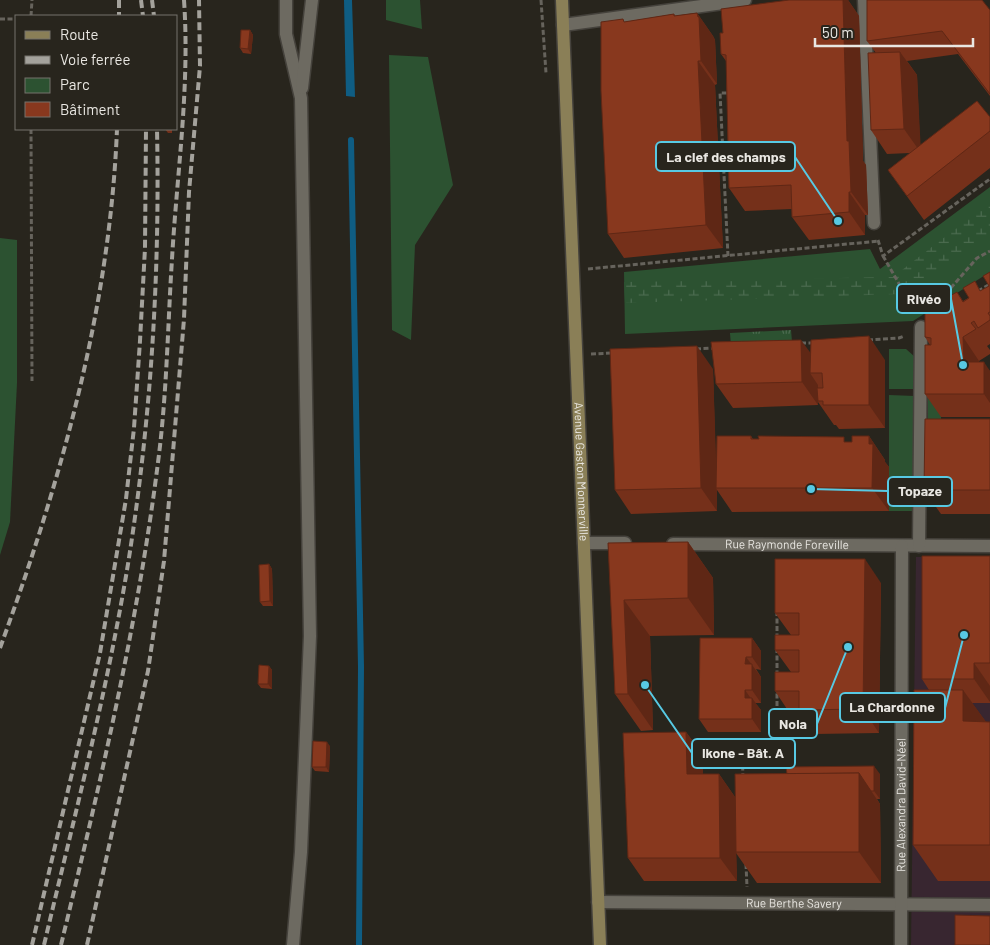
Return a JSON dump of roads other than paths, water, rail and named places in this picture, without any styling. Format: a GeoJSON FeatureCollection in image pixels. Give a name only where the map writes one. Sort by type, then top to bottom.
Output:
{"type":"FeatureCollection","features":[{"type":"Feature","properties":{"kind":"street"},"geometry":{"type":"LineString","coordinates":[[286,0],[286,34],[301,98]]}},
{"type":"Feature","properties":{"kind":"street"},"geometry":{"type":"LineString","coordinates":[[293,945],[302,852],[310,636],[301,98],[312,0]]}},
{"type":"Feature","properties":{"kind":"street","name":"Avenue Gaston Monnerville"},"geometry":{"type":"LineString","coordinates":[[562,0],[600,945]]}},
{"type":"Feature","properties":{"kind":"street"},"geometry":{"type":"LineString","coordinates":[[563,25],[745,0]]}},
{"type":"Feature","properties":{"kind":"street"},"geometry":{"type":"LineString","coordinates":[[864,0],[874,222]]}},
{"type":"Feature","properties":{"kind":"street"},"geometry":{"type":"LineString","coordinates":[[919,546],[920,327]]}},
{"type":"Feature","properties":{"kind":"street"},"geometry":{"type":"LineString","coordinates":[[584,543],[642,544]]}},
{"type":"Feature","properties":{"kind":"street","name":"Rue Raymonde Foreville"},"geometry":{"type":"LineString","coordinates":[[661,544],[990,546]]}},
{"type":"Feature","properties":{"kind":"street","name":"Rue Alexandra David-Néel"},"geometry":{"type":"LineString","coordinates":[[901,945],[902,546]]}},
{"type":"Feature","properties":{"kind":"street","name":"Rue Berthe Savery"},"geometry":{"type":"LineString","coordinates":[[598,902],[990,905]]}},
{"type":"Feature","properties":{"kind":"water"},"geometry":{"type":"Polygon","coordinates":[[[344,0],[352,0],[355,97],[346,96],[344,0]]]}},
{"type":"Feature","properties":{"kind":"waterway"},"geometry":{"type":"LineString","coordinates":[[351,140],[361,667],[359,945]]}},
{"type":"Feature","properties":{"kind":"railway"},"geometry":{"type":"LineString","coordinates":[[119,0],[119,15]]}},
{"type":"Feature","properties":{"kind":"railway"},"geometry":{"type":"LineString","coordinates":[[141,0],[143,15]]}},
{"type":"Feature","properties":{"kind":"railway"},"geometry":{"type":"LineString","coordinates":[[152,0],[154,15]]}},
{"type":"Feature","properties":{"kind":"railway"},"geometry":{"type":"LineString","coordinates":[[61,945],[118,697],[152,509],[164,399],[182,130],[185,65],[184,0]]}},
{"type":"Feature","properties":{"kind":"railway"},"geometry":{"type":"LineString","coordinates":[[87,945],[148,671],[164,561],[184,319],[189,192],[200,66],[199,0]]}},
{"type":"Feature","properties":{"kind":"railway"},"geometry":{"type":"LineString","coordinates":[[0,648],[43,521],[79,393],[104,262],[112,196],[117,130]]}},
{"type":"Feature","properties":{"kind":"railway"},"geometry":{"type":"LineString","coordinates":[[32,945],[100,653],[126,499],[134,428],[140,341],[145,248],[146,130]]}},
{"type":"Feature","properties":{"kind":"railway"},"geometry":{"type":"LineString","coordinates":[[44,945],[110,660],[120,612],[136,510],[143,456],[152,347],[157,238],[157,130]]}},
{"type":"Feature","properties":{"kind":"place","name":"La clef des champs"},"geometry":{"type":"Point","coordinates":[838,221]}},
{"type":"Feature","properties":{"kind":"place","name":"Rivéo"},"geometry":{"type":"Point","coordinates":[963,365]}},
{"type":"Feature","properties":{"kind":"place","name":"Topaze"},"geometry":{"type":"Point","coordinates":[811,489]}},
{"type":"Feature","properties":{"kind":"place","name":"La Chardonne"},"geometry":{"type":"Point","coordinates":[964,635]}},
{"type":"Feature","properties":{"kind":"place","name":"Nola"},"geometry":{"type":"Point","coordinates":[848,647]}},
{"type":"Feature","properties":{"kind":"place","name":"Ikone - Bât. A"},"geometry":{"type":"Point","coordinates":[645,685]}}]}
